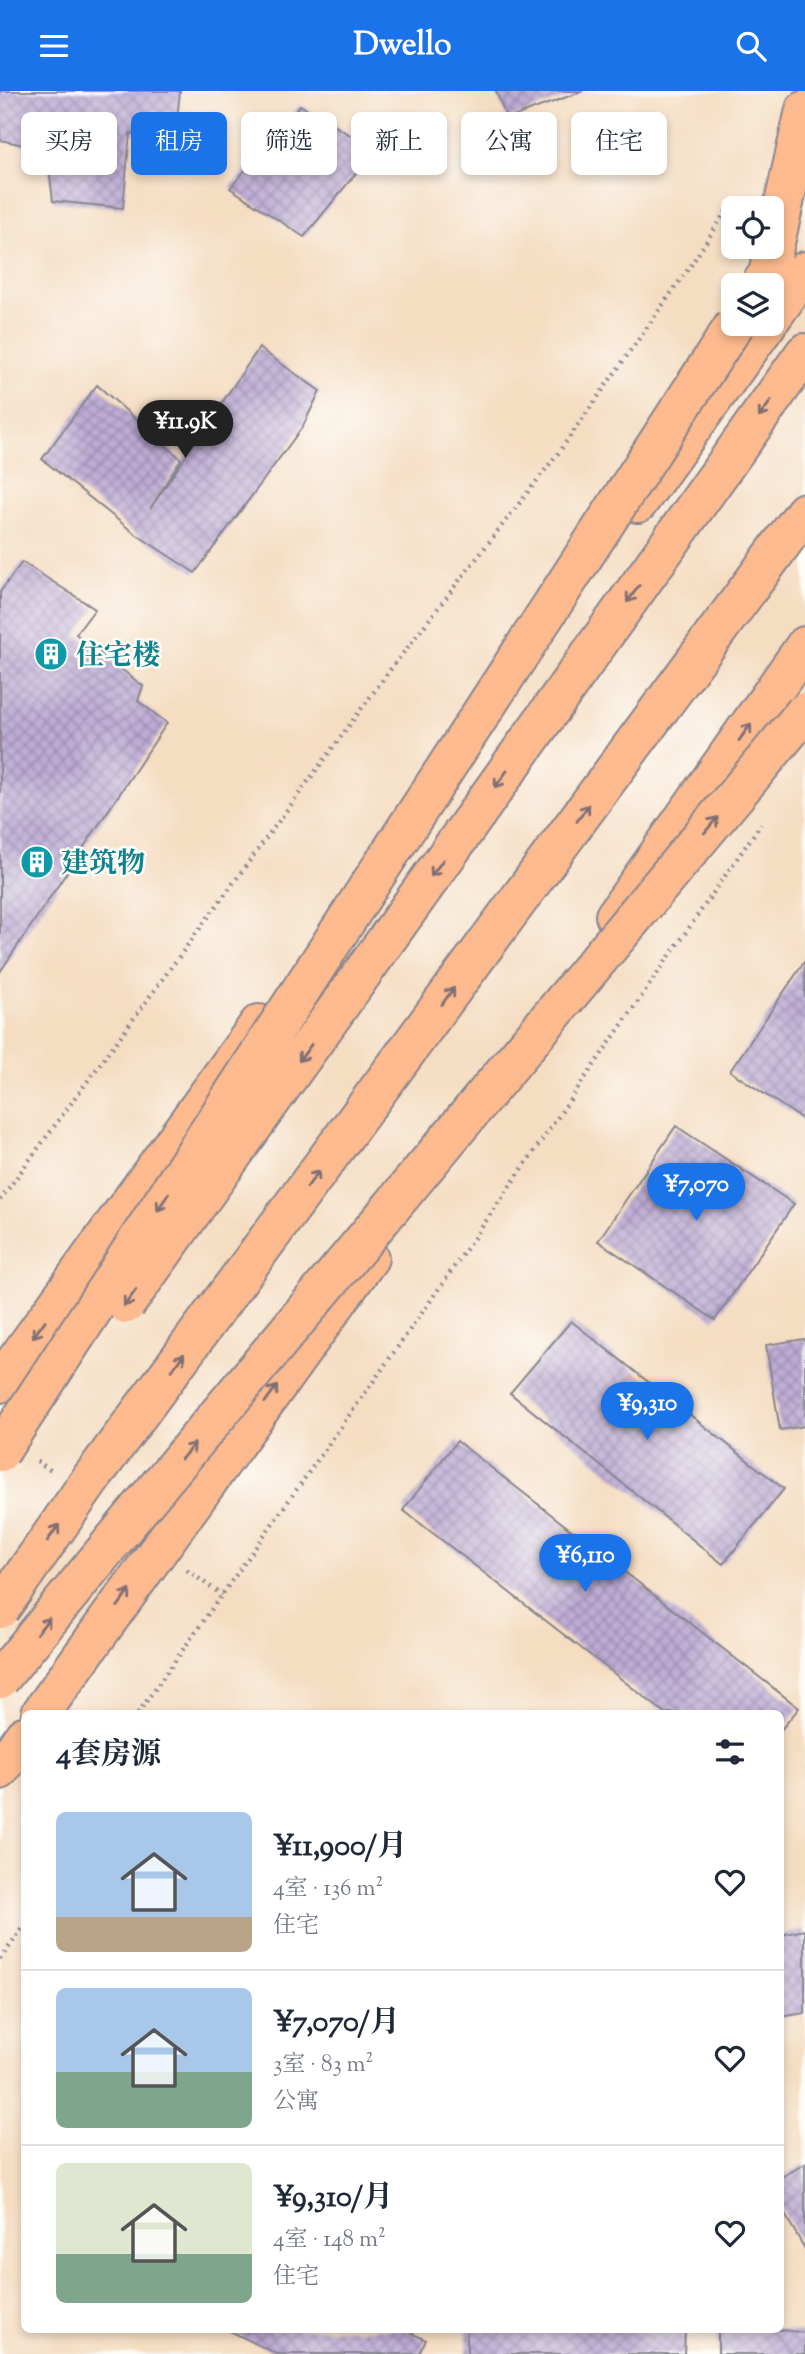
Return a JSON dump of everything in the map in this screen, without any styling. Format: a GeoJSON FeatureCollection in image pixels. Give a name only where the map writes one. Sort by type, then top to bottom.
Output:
{"type":"FeatureCollection","features":[{"type":"Feature","properties":{"kind":"main road"},"geometry":{"type":"LineString","coordinates":[[766,273],[805,110]]}},
{"type":"Feature","properties":{"kind":"main road"},"geometry":{"type":"LineString","coordinates":[[767,273],[805,196]]}},
{"type":"Feature","properties":{"kind":"main road"},"geometry":{"type":"LineString","coordinates":[[784,300],[805,271]]}},
{"type":"Feature","properties":{"kind":"main road"},"geometry":{"type":"LineString","coordinates":[[0,1452],[727,336]]}},
{"type":"Feature","properties":{"kind":"main road"},"geometry":{"type":"LineString","coordinates":[[0,1383],[758,336]]}},
{"type":"Feature","properties":{"kind":"main road"},"geometry":{"type":"LineString","coordinates":[[0,1480],[805,353]]}},
{"type":"Feature","properties":{"kind":"main road"},"geometry":{"type":"LineString","coordinates":[[0,1609],[93,1476],[805,512]]}},
{"type":"Feature","properties":{"kind":"main road"},"geometry":{"type":"LineString","coordinates":[[43,1710],[584,959],[805,646]]}},
{"type":"Feature","properties":{"kind":"main road"},"geometry":{"type":"LineString","coordinates":[[0,1679],[139,1508],[805,712]]}},
{"type":"Feature","properties":{"kind":"main road"},"geometry":{"type":"LineString","coordinates":[[0,1770],[21,1740]]}},
{"type":"Feature","properties":{"kind":"path"},"geometry":{"type":"LineString","coordinates":[[0,1200],[390,670],[559,452],[721,219]]}},
{"type":"Feature","properties":{"kind":"path"},"geometry":{"type":"LineString","coordinates":[[140,1710],[444,1282],[762,823]]}},
{"type":"Feature","properties":{"kind":"path"},"geometry":{"type":"LineString","coordinates":[[0,1959],[21,1931]]}},
{"type":"Feature","properties":{"kind":"building"},"geometry":{"type":"Polygon","coordinates":[[[0,91],[180,91],[178,112],[131,112],[123,208],[53,201],[50,175],[117,175],[117,112],[21,112],[21,144],[0,140],[0,91]]]}},
{"type":"Feature","properties":{"kind":"building"},"geometry":{"type":"Polygon","coordinates":[[[496,91],[583,91],[526,112],[504,112],[496,91]]]}},
{"type":"Feature","properties":{"kind":"building"},"geometry":{"type":"Polygon","coordinates":[[[300,105],[312,112],[294,112],[300,105]]]}},
{"type":"Feature","properties":{"kind":"building"},"geometry":{"type":"Polygon","coordinates":[[[337,127],[351,136],[351,175],[355,175],[304,237],[230,188],[241,175],[337,175],[337,127]]]}},
{"type":"Feature","properties":{"kind":"building"},"geometry":{"type":"Polygon","coordinates":[[[259,348],[320,391],[303,426],[195,573],[134,533],[42,459],[97,385],[181,459],[150,509],[259,348]]]}},
{"type":"Feature","properties":{"kind":"building"},"geometry":{"type":"Polygon","coordinates":[[[22,562],[95,609],[76,634],[143,686],[138,701],[167,723],[0,972],[0,592],[22,562]]]}},
{"type":"Feature","properties":{"kind":"building"},"geometry":{"type":"Polygon","coordinates":[[[805,961],[805,1121],[730,1071],[805,961]]]}},
{"type":"Feature","properties":{"kind":"building"},"geometry":{"type":"Polygon","coordinates":[[[676,1126],[794,1204],[715,1320],[598,1241],[676,1126]]]}},
{"type":"Feature","properties":{"kind":"building"},"geometry":{"type":"Polygon","coordinates":[[[571,1321],[784,1489],[723,1564],[510,1393],[571,1321]]]}},
{"type":"Feature","properties":{"kind":"building"},"geometry":{"type":"Polygon","coordinates":[[[805,1339],[805,1426],[780,1430],[766,1345],[805,1339]]]}},
{"type":"Feature","properties":{"kind":"building"},"geometry":{"type":"Polygon","coordinates":[[[457,1441],[799,1708],[784,1726],[784,1710],[661,1710],[403,1510],[457,1441]]]}},
{"type":"Feature","properties":{"kind":"building"},"geometry":{"type":"Polygon","coordinates":[[[805,1930],[805,2013],[784,2016],[784,1934],[805,1930]]]}},
{"type":"Feature","properties":{"kind":"building"},"geometry":{"type":"Polygon","coordinates":[[[805,2164],[805,2249],[784,2213],[784,2176],[805,2164]]]}},
{"type":"Feature","properties":{"kind":"building"},"geometry":{"type":"Polygon","coordinates":[[[784,2330],[805,2333],[805,2354],[718,2354],[718,2333],[784,2333],[784,2330]]]}},
{"type":"Feature","properties":{"kind":"building"},"geometry":{"type":"Polygon","coordinates":[[[234,2333],[411,2333],[426,2340],[419,2354],[277,2354],[234,2333]]]}},
{"type":"Feature","properties":{"kind":"building"},"geometry":{"type":"Polygon","coordinates":[[[467,2333],[685,2333],[684,2354],[467,2354],[467,2333]]]}},
{"type":"Feature","properties":{"kind":"place","name":"住宅楼"},"geometry":{"type":"Point","coordinates":[51,654]}},
{"type":"Feature","properties":{"kind":"place","name":"建筑物"},"geometry":{"type":"Point","coordinates":[37,862]}}]}
